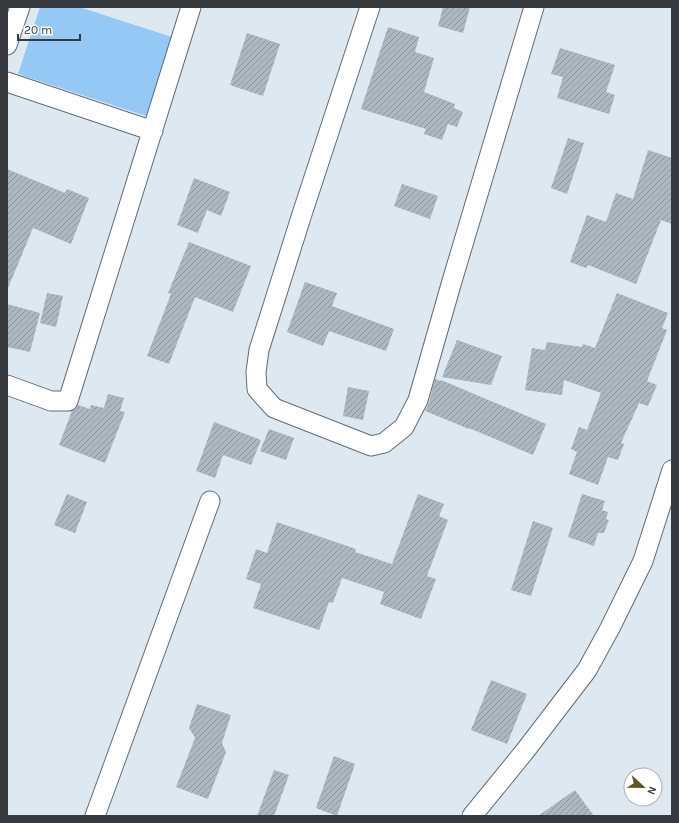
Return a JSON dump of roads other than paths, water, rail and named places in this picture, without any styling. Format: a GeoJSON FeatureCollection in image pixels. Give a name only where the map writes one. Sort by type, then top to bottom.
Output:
{"type":"FeatureCollection","features":[{"type":"Feature","properties":{"kind":"street"},"geometry":{"type":"LineString","coordinates":[[7,45],[20,7]]}},
{"type":"Feature","properties":{"kind":"street"},"geometry":{"type":"LineString","coordinates":[[7,385],[51,401],[68,401],[191,7]]}},
{"type":"Feature","properties":{"kind":"street"},"geometry":{"type":"LineString","coordinates":[[370,7],[259,350],[256,372],[257,389],[274,408],[371,446],[384,443],[404,428],[418,400],[534,7]]}},
{"type":"Feature","properties":{"kind":"street"},"geometry":{"type":"LineString","coordinates":[[7,82],[152,131]]}},
{"type":"Feature","properties":{"kind":"street"},"geometry":{"type":"LineString","coordinates":[[472,816],[525,751],[587,670],[610,628],[642,561],[672,470]]}},
{"type":"Feature","properties":{"kind":"street"},"geometry":{"type":"LineString","coordinates":[[95,816],[210,501]]}}]}
